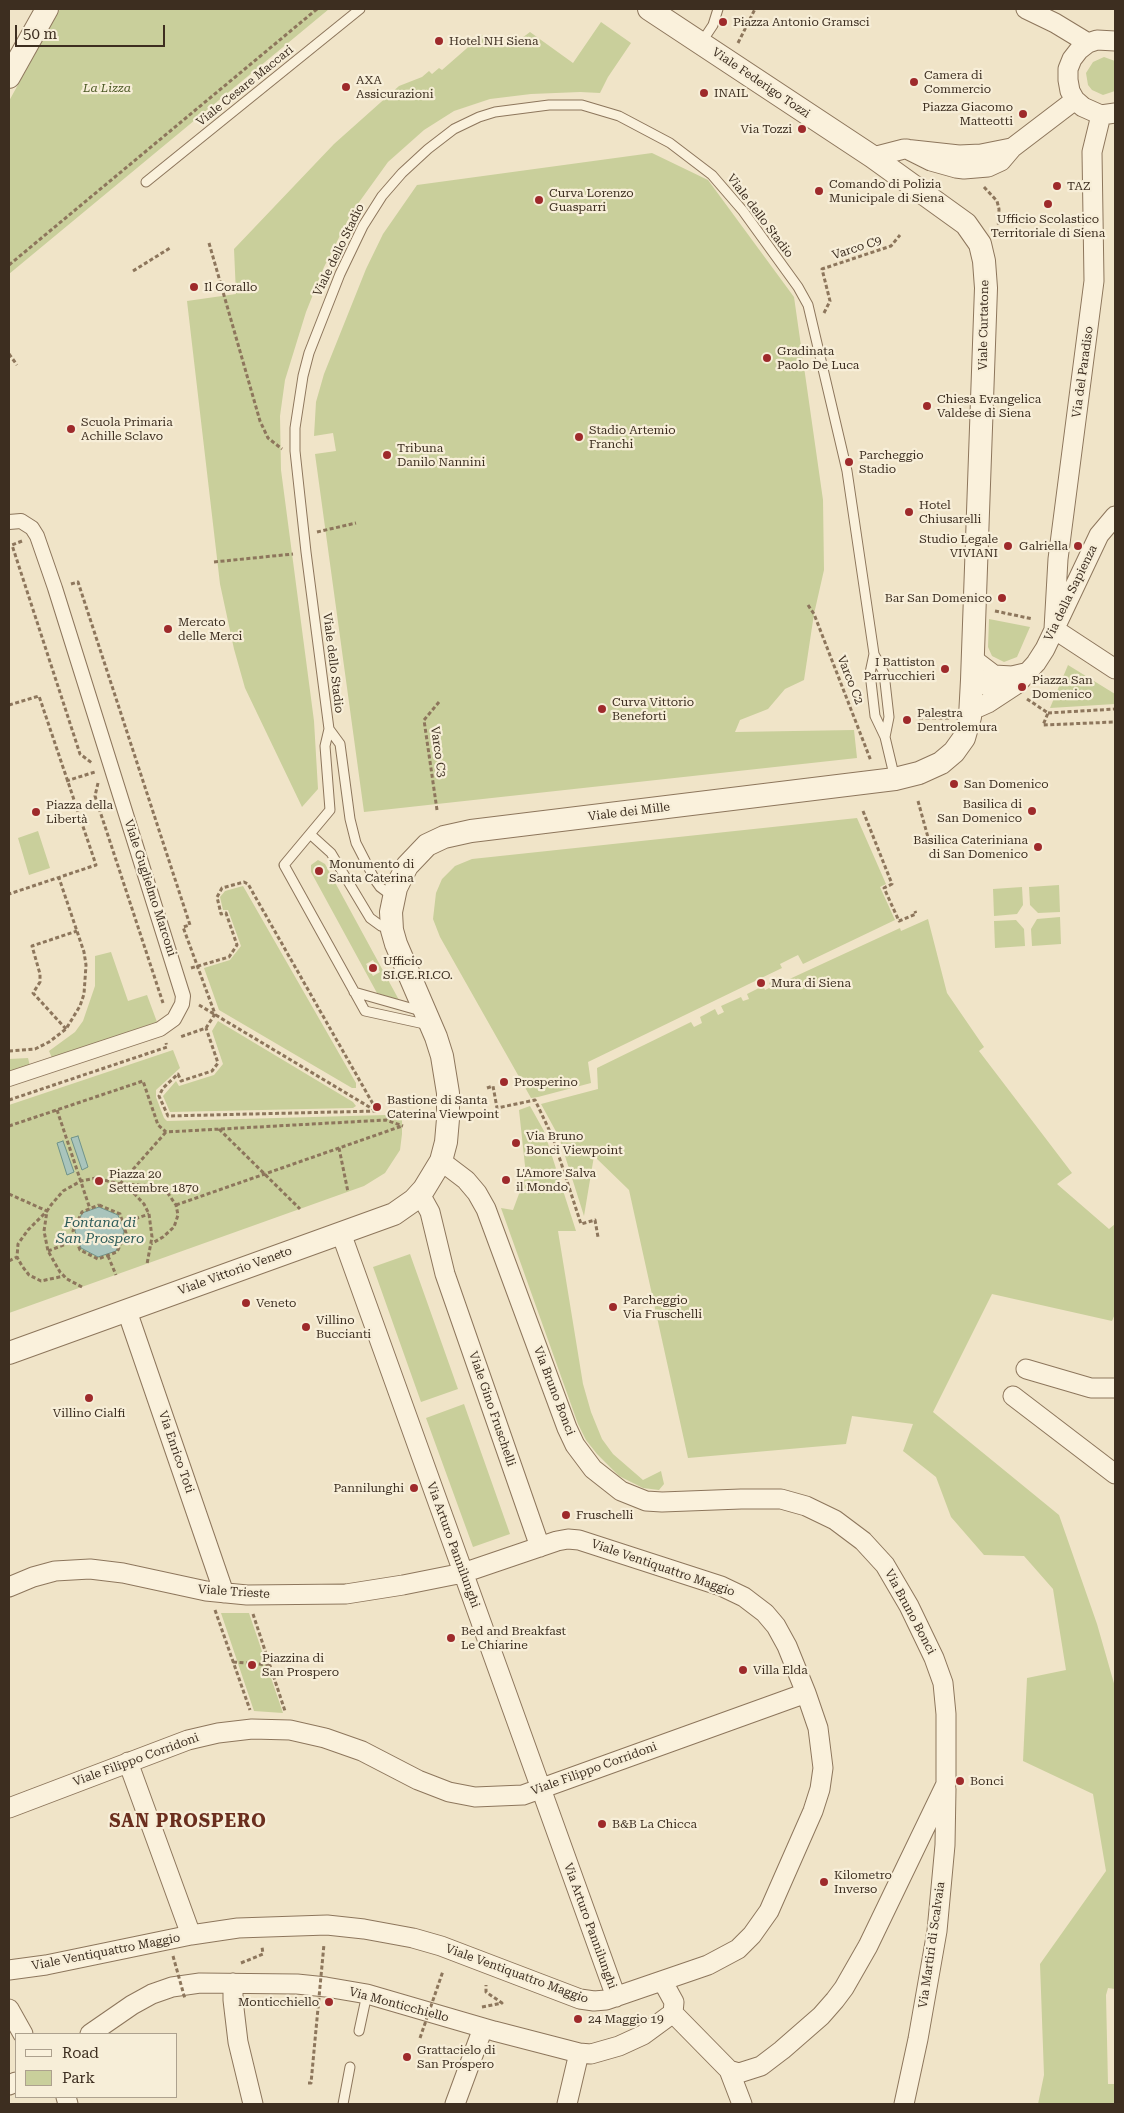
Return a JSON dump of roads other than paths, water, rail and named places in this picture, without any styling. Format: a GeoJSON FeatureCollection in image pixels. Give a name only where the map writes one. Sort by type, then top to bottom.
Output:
{"type":"FeatureCollection","features":[{"type":"Feature","properties":{"kind":"street"},"geometry":{"type":"LineString","coordinates":[[9,77],[46,9]]}},
{"type":"Feature","properties":{"kind":"street","name":"Viale Federigo Tozzi"},"geometry":{"type":"LineString","coordinates":[[649,9],[872,157]]}},
{"type":"Feature","properties":{"kind":"street"},"geometry":{"type":"LineString","coordinates":[[1026,9],[1055,23],[1088,44]]}},
{"type":"Feature","properties":{"kind":"street"},"geometry":{"type":"LineString","coordinates":[[1108,114],[1087,110],[1075,100],[1068,80],[1068,69],[1076,54],[1088,44],[1107,39],[1115,41]]}},
{"type":"Feature","properties":{"kind":"street"},"geometry":{"type":"LineString","coordinates":[[872,157],[907,149],[943,165],[964,169],[981,168],[996,164],[1012,148],[1075,100]]}},
{"type":"Feature","properties":{"kind":"street","name":"Via del Paradiso"},"geometry":{"type":"LineString","coordinates":[[1054,629],[1058,559],[1093,295],[1095,250],[1092,152],[1108,114]]}},
{"type":"Feature","properties":{"kind":"street","name":"Viale Curtatone"},"geometry":{"type":"LineString","coordinates":[[872,157],[966,224],[976,237],[982,252],[986,288],[972,669],[963,715],[964,738],[949,756],[924,771],[894,779]]}},
{"type":"Feature","properties":{"kind":"street","name":"Via della Sapienza"},"geometry":{"type":"LineString","coordinates":[[963,715],[988,703],[1020,681],[1044,649],[1099,535],[1115,516]]}},
{"type":"Feature","properties":{"kind":"street","name":"Viale Guglielmo Marconi"},"geometry":{"type":"LineString","coordinates":[[9,522],[21,521],[32,528],[36,536],[55,588],[183,996],[182,1004],[174,1019],[160,1029],[9,1080]]}},
{"type":"Feature","properties":{"kind":"street"},"geometry":{"type":"LineString","coordinates":[[1054,629],[1115,669]]}},
{"type":"Feature","properties":{"kind":"street"},"geometry":{"type":"LineString","coordinates":[[972,669],[994,675],[1012,676],[1020,681]]}},
{"type":"Feature","properties":{"kind":"street","name":"Viale dei Mille"},"geometry":{"type":"LineString","coordinates":[[393,896],[407,866],[415,855],[432,842],[451,835],[894,779]]}},
{"type":"Feature","properties":{"kind":"street","name":"Viale Vittorio Veneto"},"geometry":{"type":"LineString","coordinates":[[9,1353],[394,1214],[420,1194],[429,1183],[441,1161],[448,1129],[448,1093],[442,1056],[429,1019],[396,944],[392,930],[391,912],[393,896]]}},
{"type":"Feature","properties":{"kind":"street","name":"Via Bruno Bonci"},"geometry":{"type":"LineString","coordinates":[[441,1161],[466,1180],[486,1208],[567,1428],[586,1461],[606,1481],[621,1492],[638,1499],[654,1502],[690,1502],[765,1498],[794,1502],[821,1512],[840,1523],[875,1552],[908,1606],[940,1673],[946,1714],[946,1784],[868,1946],[840,1994],[821,2016],[761,2066],[739,2073],[729,2070]]}},
{"type":"Feature","properties":{"kind":"street","name":"Viale Gino Fruschelli"},"geometry":{"type":"LineString","coordinates":[[420,1194],[430,1212],[445,1274],[540,1547]]}},
{"type":"Feature","properties":{"kind":"street","name":"Via Arturo Pannilunghi"},"geometry":{"type":"LineString","coordinates":[[341,1233],[616,1997]]}},
{"type":"Feature","properties":{"kind":"street","name":"Via Enrico Toti"},"geometry":{"type":"LineString","coordinates":[[127,1310],[218,1599]]}},
{"type":"Feature","properties":{"kind":"street"},"geometry":{"type":"LineString","coordinates":[[1026,1369],[1091,1388],[1115,1388]]}},
{"type":"Feature","properties":{"kind":"street"},"geometry":{"type":"LineString","coordinates":[[1014,1396],[1115,1474]]}},
{"type":"Feature","properties":{"kind":"street","name":"Viale Ventiquattro Maggio"},"geometry":{"type":"LineString","coordinates":[[9,1970],[46,1965],[191,1935],[238,1928],[310,1924],[364,1929],[413,1938],[441,1946],[586,2000],[600,2001],[663,1982],[708,1965],[730,1954],[752,1935],[769,1911],[815,1806],[822,1778],[822,1747],[806,1693],[780,1632],[765,1614],[744,1597],[712,1583],[579,1540],[562,1540],[540,1547]]}},
{"type":"Feature","properties":{"kind":"street"},"geometry":{"type":"LineString","coordinates":[[463,1573],[540,1547]]}},
{"type":"Feature","properties":{"kind":"street","name":"Viale Trieste"},"geometry":{"type":"LineString","coordinates":[[9,1588],[33,1577],[50,1572],[90,1569],[110,1571],[179,1586],[218,1599],[247,1595],[346,1594],[463,1573]]}},
{"type":"Feature","properties":{"kind":"street","name":"Viale Filippo Corridoni"},"geometry":{"type":"LineString","coordinates":[[9,1808],[128,1762],[203,1736],[232,1730],[276,1729],[312,1734],[344,1744],[435,1788],[448,1792],[475,1797],[499,1797],[522,1794],[541,1789],[806,1693]]}},
{"type":"Feature","properties":{"kind":"street"},"geometry":{"type":"LineString","coordinates":[[128,1762],[191,1935]]}},
{"type":"Feature","properties":{"kind":"street","name":"Via Martiri di Scalvaia"},"geometry":{"type":"LineString","coordinates":[[904,2104],[937,1931],[945,1845],[946,1784]]}},
{"type":"Feature","properties":{"kind":"street"},"geometry":{"type":"LineString","coordinates":[[663,1982],[674,2002],[673,2013],[729,2070],[742,2104]]}},
{"type":"Feature","properties":{"kind":"street"},"geometry":{"type":"LineString","coordinates":[[233,1983],[238,2042],[253,2104]]}},
{"type":"Feature","properties":{"kind":"street","name":"Via Monticchiello"},"geometry":{"type":"LineString","coordinates":[[91,2033],[132,2005],[159,1992],[187,1984],[233,1983],[316,1986],[367,1994],[579,2054],[591,2054],[619,2046],[643,2035],[673,2013]]}},
{"type":"Feature","properties":{"kind":"street"},"geometry":{"type":"LineString","coordinates":[[9,2009],[22,2033]]}},
{"type":"Feature","properties":{"kind":"street"},"geometry":{"type":"LineString","coordinates":[[455,2104],[488,2029]]}},
{"type":"Feature","properties":{"kind":"street"},"geometry":{"type":"LineString","coordinates":[[567,2104],[579,2054]]}},
{"type":"Feature","properties":{"kind":"lane","name":"Viale Cesare Maccari"},"geometry":{"type":"LineString","coordinates":[[146,182],[360,9]]}},
{"type":"Feature","properties":{"kind":"lane"},"geometry":{"type":"LineString","coordinates":[[701,43],[712,25],[718,9]]}},
{"type":"Feature","properties":{"kind":"lane","name":"Viale dello Stadio"},"geometry":{"type":"LineString","coordinates":[[310,834],[330,810],[325,746],[329,729],[295,451],[298,407],[309,353],[340,274],[363,226],[382,196],[402,173],[428,149],[454,129],[466,122],[495,112],[549,105],[582,105],[595,107],[646,128],[683,151],[720,183],[798,287],[808,305],[847,471],[874,654],[884,674],[890,717],[885,737]]}},
{"type":"Feature","properties":{"kind":"lane","name":"Viale dello Stadio"},"geometry":{"type":"LineString","coordinates":[[874,654],[870,673],[875,716],[885,737],[894,779]]}},
{"type":"Feature","properties":{"kind":"lane","name":"Viale dello Stadio"},"geometry":{"type":"LineString","coordinates":[[329,729],[340,744],[350,819],[356,843],[375,880],[380,887],[393,896]]}},
{"type":"Feature","properties":{"kind":"lane"},"geometry":{"type":"LineString","coordinates":[[392,930],[370,918],[331,853],[310,834],[284,865],[366,1011],[429,1019]]}},
{"type":"Feature","properties":{"kind":"lane"},"geometry":{"type":"LineString","coordinates":[[354,992],[429,1019]]}},
{"type":"Feature","properties":{"kind":"lane"},"geometry":{"type":"LineString","coordinates":[[358,2031],[367,1994]]}},
{"type":"Feature","properties":{"kind":"lane"},"geometry":{"type":"LineString","coordinates":[[343,2104],[350,2067]]}},
{"type":"Feature","properties":{"kind":"water"},"geometry":{"type":"Polygon","coordinates":[[[78,1136],[88,1167],[82,1170],[71,1138],[78,1136]]]}},
{"type":"Feature","properties":{"kind":"water"},"geometry":{"type":"Polygon","coordinates":[[[63,1141],[74,1172],[67,1175],[57,1143],[63,1141]]]}},
{"type":"Feature","properties":{"kind":"water","name":"Fontana di San Prospero"},"geometry":{"type":"Polygon","coordinates":[[[99,1207],[118,1215],[124,1232],[116,1251],[98,1257],[81,1248],[75,1231],[82,1213],[99,1207]]]}},
{"type":"Feature","properties":{"kind":"place","name":"Piazza Antonio Gramsci"},"geometry":{"type":"Point","coordinates":[723,22]}},
{"type":"Feature","properties":{"kind":"place","name":"Hotel NH Siena"},"geometry":{"type":"Point","coordinates":[439,41]}},
{"type":"Feature","properties":{"kind":"place","name":"Camera di Commercio"},"geometry":{"type":"Point","coordinates":[914,82]}},
{"type":"Feature","properties":{"kind":"place","name":"AXA Assicurazioni"},"geometry":{"type":"Point","coordinates":[346,87]}},
{"type":"Feature","properties":{"kind":"place","name":"INAIL"},"geometry":{"type":"Point","coordinates":[704,93]}},
{"type":"Feature","properties":{"kind":"place","name":"Piazza Giacomo Matteotti"},"geometry":{"type":"Point","coordinates":[1023,114]}},
{"type":"Feature","properties":{"kind":"place","name":"Via Tozzi"},"geometry":{"type":"Point","coordinates":[802,129]}},
{"type":"Feature","properties":{"kind":"place","name":"TAZ"},"geometry":{"type":"Point","coordinates":[1057,186]}},
{"type":"Feature","properties":{"kind":"place","name":"Comando di Polizia Municipale di Siena"},"geometry":{"type":"Point","coordinates":[819,191]}},
{"type":"Feature","properties":{"kind":"place","name":"Curva Lorenzo Guasparri"},"geometry":{"type":"Point","coordinates":[539,200]}},
{"type":"Feature","properties":{"kind":"place","name":"Ufficio Scolastico Territoriale di Siena"},"geometry":{"type":"Point","coordinates":[1048,204]}},
{"type":"Feature","properties":{"kind":"place","name":"Il Corallo"},"geometry":{"type":"Point","coordinates":[194,287]}},
{"type":"Feature","properties":{"kind":"place","name":"Gradinata Paolo De Luca"},"geometry":{"type":"Point","coordinates":[767,358]}},
{"type":"Feature","properties":{"kind":"place","name":"Chiesa Evangelica Valdese di Siena"},"geometry":{"type":"Point","coordinates":[927,406]}},
{"type":"Feature","properties":{"kind":"place","name":"Scuola Primaria Achille Sclavo"},"geometry":{"type":"Point","coordinates":[71,429]}},
{"type":"Feature","properties":{"kind":"place","name":"Stadio Artemio Franchi"},"geometry":{"type":"Point","coordinates":[579,437]}},
{"type":"Feature","properties":{"kind":"place","name":"Tribuna Danilo Nannini"},"geometry":{"type":"Point","coordinates":[387,455]}},
{"type":"Feature","properties":{"kind":"place","name":"Parcheggio Stadio"},"geometry":{"type":"Point","coordinates":[849,462]}},
{"type":"Feature","properties":{"kind":"place","name":"Hotel Chiusarelli"},"geometry":{"type":"Point","coordinates":[909,512]}},
{"type":"Feature","properties":{"kind":"place","name":"Studio Legale VIVIANI"},"geometry":{"type":"Point","coordinates":[1008,546]}},
{"type":"Feature","properties":{"kind":"place","name":"Galriella"},"geometry":{"type":"Point","coordinates":[1078,546]}},
{"type":"Feature","properties":{"kind":"place","name":"Bar San Domenico"},"geometry":{"type":"Point","coordinates":[1002,598]}},
{"type":"Feature","properties":{"kind":"place","name":"Mercato delle Merci"},"geometry":{"type":"Point","coordinates":[168,629]}},
{"type":"Feature","properties":{"kind":"place","name":"I Battiston Parrucchieri"},"geometry":{"type":"Point","coordinates":[945,669]}},
{"type":"Feature","properties":{"kind":"place","name":"Piazza San Domenico"},"geometry":{"type":"Point","coordinates":[1022,687]}},
{"type":"Feature","properties":{"kind":"place","name":"Curva Vittorio Beneforti"},"geometry":{"type":"Point","coordinates":[602,709]}},
{"type":"Feature","properties":{"kind":"place","name":"Palestra Dentrolemura"},"geometry":{"type":"Point","coordinates":[907,720]}},
{"type":"Feature","properties":{"kind":"place","name":"San Domenico"},"geometry":{"type":"Point","coordinates":[954,784]}},
{"type":"Feature","properties":{"kind":"place","name":"Basilica di San Domenico"},"geometry":{"type":"Point","coordinates":[1032,811]}},
{"type":"Feature","properties":{"kind":"place","name":"Piazza della Libertà"},"geometry":{"type":"Point","coordinates":[36,812]}},
{"type":"Feature","properties":{"kind":"place","name":"Basilica Cateriniana di San Domenico"},"geometry":{"type":"Point","coordinates":[1038,847]}},
{"type":"Feature","properties":{"kind":"place","name":"Monumento di Santa Caterina"},"geometry":{"type":"Point","coordinates":[319,871]}},
{"type":"Feature","properties":{"kind":"place","name":"Ufficio SI.GE.RI.CO."},"geometry":{"type":"Point","coordinates":[373,968]}},
{"type":"Feature","properties":{"kind":"place","name":"Mura di Siena"},"geometry":{"type":"Point","coordinates":[761,983]}},
{"type":"Feature","properties":{"kind":"place","name":"Prosperino"},"geometry":{"type":"Point","coordinates":[504,1082]}},
{"type":"Feature","properties":{"kind":"place","name":"Bastione di Santa Caterina Viewpoint"},"geometry":{"type":"Point","coordinates":[377,1107]}},
{"type":"Feature","properties":{"kind":"place","name":"Via Bruno Bonci Viewpoint"},"geometry":{"type":"Point","coordinates":[516,1143]}},
{"type":"Feature","properties":{"kind":"place","name":"L'Amore Salva il Mondo"},"geometry":{"type":"Point","coordinates":[506,1180]}},
{"type":"Feature","properties":{"kind":"place","name":"Piazza 20 Settembre 1870"},"geometry":{"type":"Point","coordinates":[99,1181]}},
{"type":"Feature","properties":{"kind":"place","name":"Veneto"},"geometry":{"type":"Point","coordinates":[246,1303]}},
{"type":"Feature","properties":{"kind":"place","name":"Parcheggio Via Fruschelli"},"geometry":{"type":"Point","coordinates":[613,1307]}},
{"type":"Feature","properties":{"kind":"place","name":"Villino Buccianti"},"geometry":{"type":"Point","coordinates":[306,1327]}},
{"type":"Feature","properties":{"kind":"place","name":"Villino Cialfi"},"geometry":{"type":"Point","coordinates":[89,1398]}},
{"type":"Feature","properties":{"kind":"place","name":"Pannilunghi"},"geometry":{"type":"Point","coordinates":[414,1488]}},
{"type":"Feature","properties":{"kind":"place","name":"Fruschelli"},"geometry":{"type":"Point","coordinates":[566,1515]}},
{"type":"Feature","properties":{"kind":"place","name":"Bed and Breakfast Le Chiarine"},"geometry":{"type":"Point","coordinates":[451,1638]}},
{"type":"Feature","properties":{"kind":"place","name":"Piazzina di San Prospero"},"geometry":{"type":"Point","coordinates":[252,1665]}},
{"type":"Feature","properties":{"kind":"place","name":"Villa Elda"},"geometry":{"type":"Point","coordinates":[743,1670]}},
{"type":"Feature","properties":{"kind":"place","name":"Bonci"},"geometry":{"type":"Point","coordinates":[960,1781]}},
{"type":"Feature","properties":{"kind":"place","name":"B&B La Chicca"},"geometry":{"type":"Point","coordinates":[602,1824]}},
{"type":"Feature","properties":{"kind":"place","name":"Kilometro Inverso"},"geometry":{"type":"Point","coordinates":[824,1882]}},
{"type":"Feature","properties":{"kind":"place","name":"Monticchiello"},"geometry":{"type":"Point","coordinates":[329,2002]}},
{"type":"Feature","properties":{"kind":"place","name":"24 Maggio 19"},"geometry":{"type":"Point","coordinates":[578,2019]}},
{"type":"Feature","properties":{"kind":"place","name":"Grattacielo di San Prospero"},"geometry":{"type":"Point","coordinates":[407,2057]}},
{"type":"Feature","properties":{"kind":"district","name":"SAN PROSPERO"},"geometry":{"type":"Point","coordinates":[188,1822]}},
{"type":"Feature","properties":{"kind":"park label","name":"La Lizza"},"geometry":{"type":"Point","coordinates":[107,88]}}]}
